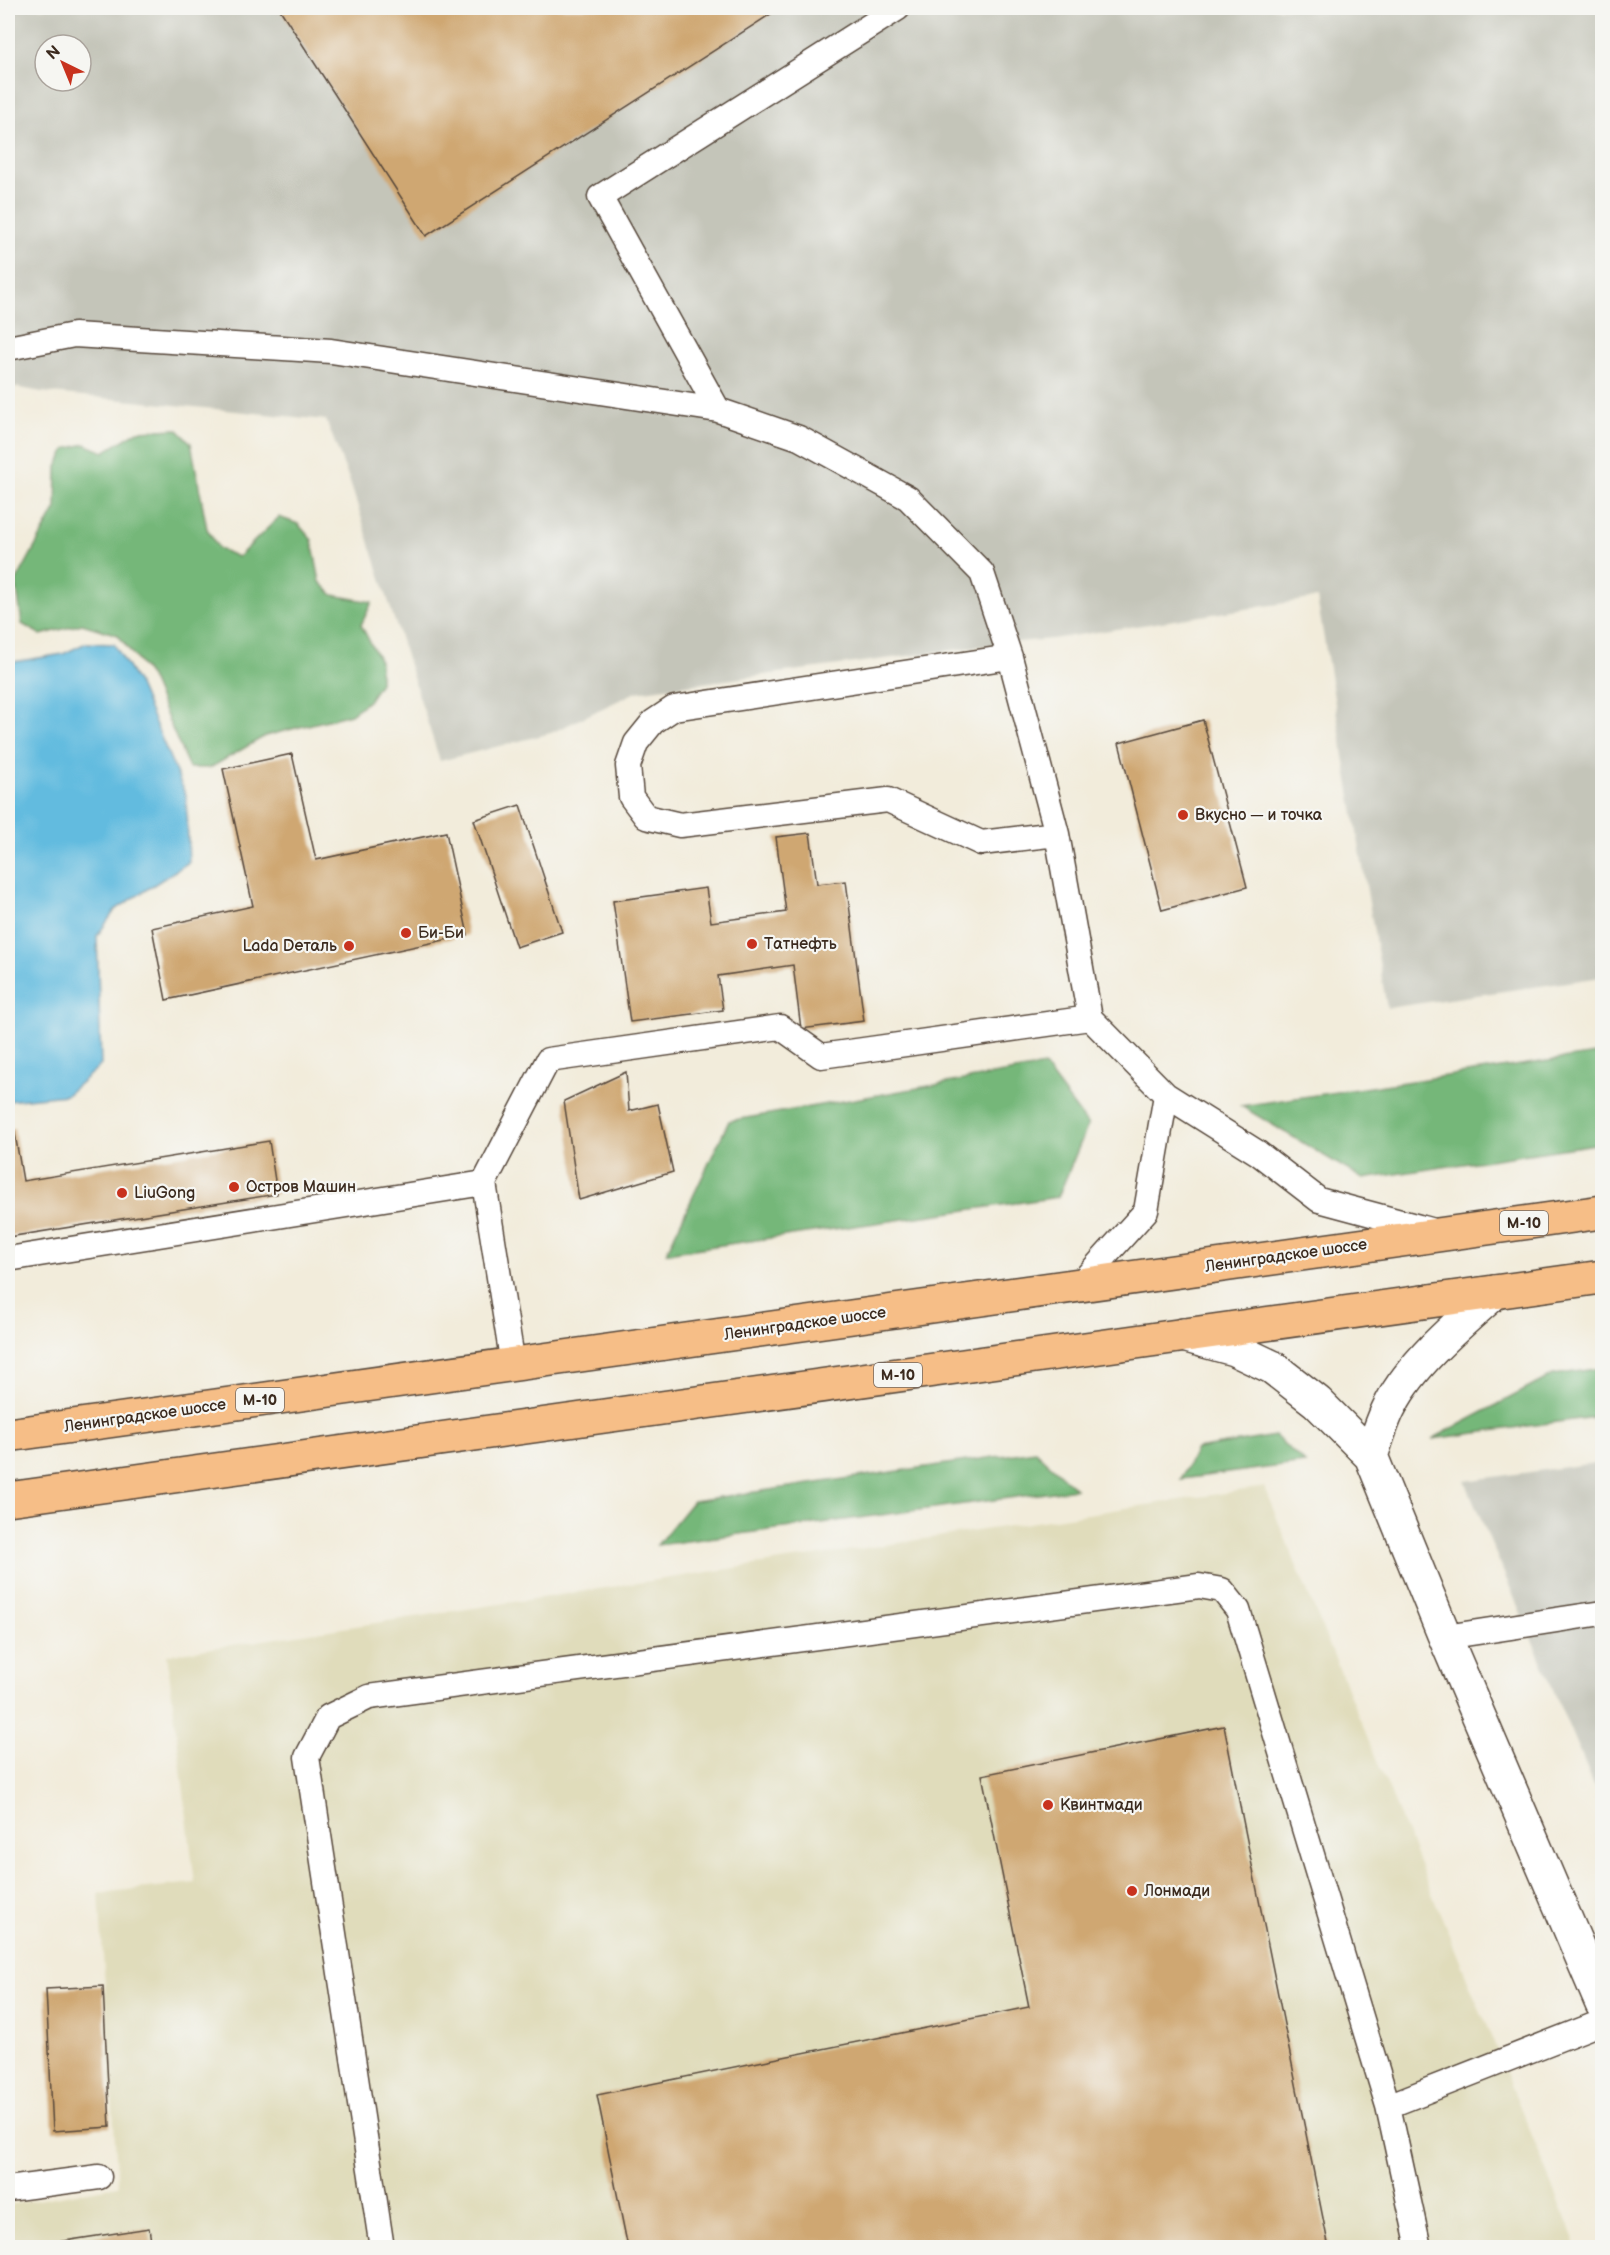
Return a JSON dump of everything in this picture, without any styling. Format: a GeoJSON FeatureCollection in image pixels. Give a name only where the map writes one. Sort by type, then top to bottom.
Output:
{"type":"FeatureCollection","features":[{"type":"Feature","properties":{"kind":"highway","name":"Ленинградское шоссе"},"geometry":{"type":"LineString","coordinates":[[8,1435],[1602,1212]]}},
{"type":"Feature","properties":{"kind":"highway","name":"М-10"},"geometry":{"type":"LineString","coordinates":[[8,1500],[1602,1277]]}},
{"type":"Feature","properties":{"kind":"street"},"geometry":{"type":"LineString","coordinates":[[1371,1456],[1391,1404],[1415,1370],[1449,1332],[1495,1292]]}},
{"type":"Feature","properties":{"kind":"street"},"geometry":{"type":"LineString","coordinates":[[1183,1335],[1234,1349],[1272,1367],[1317,1402],[1371,1456],[1445,1637],[1602,2004]]}},
{"type":"Feature","properties":{"kind":"lane"},"geometry":{"type":"LineString","coordinates":[[718,410],[600,197],[898,8]]}},
{"type":"Feature","properties":{"kind":"lane"},"geometry":{"type":"LineString","coordinates":[[8,348],[74,335],[331,351],[718,410],[799,438],[908,498],[982,573],[1010,657],[1057,834],[1090,1018],[1166,1095],[1258,1154],[1319,1200],[1446,1234]]}},
{"type":"Feature","properties":{"kind":"lane"},"geometry":{"type":"LineString","coordinates":[[1010,657],[674,708],[653,722],[636,743],[628,766],[631,797],[646,817],[680,825],[888,800],[981,843],[1057,834]]}},
{"type":"Feature","properties":{"kind":"lane"},"geometry":{"type":"LineString","coordinates":[[513,1365],[484,1183],[548,1060],[780,1027],[821,1056],[1090,1018]]}},
{"type":"Feature","properties":{"kind":"lane"},"geometry":{"type":"LineString","coordinates":[[1078,1286],[1146,1211],[1166,1095]]}},
{"type":"Feature","properties":{"kind":"lane"},"geometry":{"type":"LineString","coordinates":[[8,1259],[484,1183]]}},
{"type":"Feature","properties":{"kind":"lane"},"geometry":{"type":"LineString","coordinates":[[382,2247],[307,1757],[328,1717],[369,1697],[1199,1586],[1222,1590],[1238,1610],[1388,2106],[1419,2247]]}},
{"type":"Feature","properties":{"kind":"lane"},"geometry":{"type":"LineString","coordinates":[[1445,1637],[1602,1613]]}},
{"type":"Feature","properties":{"kind":"lane"},"geometry":{"type":"LineString","coordinates":[[1388,2106],[1602,2022]]}},
{"type":"Feature","properties":{"kind":"lane"},"geometry":{"type":"LineString","coordinates":[[8,2189],[99,2177]]}},
{"type":"Feature","properties":{"kind":"shaded area"},"geometry":{"type":"Polygon","coordinates":[[[8,8],[1602,8],[1602,977],[1387,1008],[1317,598],[1052,639],[1006,643],[636,692],[551,733],[440,761],[349,479],[326,420],[42,392],[8,386],[8,8]]]}},
{"type":"Feature","properties":{"kind":"shaded area"},"geometry":{"type":"Polygon","coordinates":[[[1602,1462],[1602,1805],[1465,1481],[1602,1462]]]}},
{"type":"Feature","properties":{"kind":"shaded area"},"geometry":{"type":"Polygon","coordinates":[[[1264,1487],[1578,2247],[8,2248],[8,2205],[118,2186],[99,1893],[195,1883],[167,1655],[1264,1487]]]}},
{"type":"Feature","properties":{"kind":"green space"},"geometry":{"type":"Polygon","coordinates":[[[177,429],[191,443],[207,529],[219,549],[238,557],[279,517],[298,524],[312,540],[320,582],[333,595],[372,602],[361,625],[380,661],[380,683],[368,701],[351,714],[265,736],[210,768],[189,768],[150,677],[118,635],[82,624],[41,635],[22,624],[16,582],[56,508],[57,467],[66,449],[85,444],[104,452],[138,431],[177,429]]]}},
{"type":"Feature","properties":{"kind":"green space"},"geometry":{"type":"Polygon","coordinates":[[[1602,1053],[1602,1143],[1363,1179],[1241,1106],[1602,1053]]]}},
{"type":"Feature","properties":{"kind":"green space"},"geometry":{"type":"Polygon","coordinates":[[[1044,1066],[1088,1125],[1058,1197],[666,1253],[729,1121],[1044,1066]]]}},
{"type":"Feature","properties":{"kind":"green space"},"geometry":{"type":"Polygon","coordinates":[[[1602,1368],[1602,1416],[1432,1439],[1553,1375],[1602,1368]]]}},
{"type":"Feature","properties":{"kind":"green space"},"geometry":{"type":"Polygon","coordinates":[[[1275,1436],[1305,1463],[1181,1479],[1196,1449],[1275,1436]]]}},
{"type":"Feature","properties":{"kind":"green space"},"geometry":{"type":"Polygon","coordinates":[[[1035,1451],[1076,1489],[657,1545],[693,1501],[1035,1451]]]}},
{"type":"Feature","properties":{"kind":"water"},"geometry":{"type":"Polygon","coordinates":[[[86,643],[114,644],[139,685],[186,796],[189,862],[115,910],[97,936],[101,1065],[66,1095],[8,1101],[8,663],[63,654],[86,643]]]}},
{"type":"Feature","properties":{"kind":"building"},"geometry":{"type":"Polygon","coordinates":[[[279,8],[780,8],[426,236],[279,8]]]}},
{"type":"Feature","properties":{"kind":"building","name":"Вкусно — и точка"},"geometry":{"type":"Polygon","coordinates":[[[1203,720],[1247,887],[1162,910],[1119,743],[1203,720]]]}},
{"type":"Feature","properties":{"kind":"building"},"geometry":{"type":"Polygon","coordinates":[[[292,754],[316,860],[446,832],[468,935],[166,1000],[152,928],[253,906],[223,769],[292,754]]]}},
{"type":"Feature","properties":{"kind":"building"},"geometry":{"type":"Polygon","coordinates":[[[520,805],[562,932],[516,947],[474,820],[520,805]]]}},
{"type":"Feature","properties":{"kind":"building"},"geometry":{"type":"Polygon","coordinates":[[[810,833],[817,884],[846,881],[864,1021],[801,1029],[793,965],[718,976],[723,1010],[630,1022],[613,901],[706,888],[711,922],[786,912],[776,837],[810,833]]]}},
{"type":"Feature","properties":{"kind":"building"},"geometry":{"type":"Polygon","coordinates":[[[626,1072],[629,1111],[658,1104],[673,1172],[579,1200],[564,1101],[626,1072]]]}},
{"type":"Feature","properties":{"kind":"building"},"geometry":{"type":"Polygon","coordinates":[[[14,1128],[23,1181],[269,1141],[277,1194],[8,1237],[8,1129],[14,1128]]]}},
{"type":"Feature","properties":{"kind":"building","name":"Лонмади"},"geometry":{"type":"Polygon","coordinates":[[[1224,1726],[1329,2248],[628,2248],[597,2095],[1029,2007],[982,1775],[1224,1726]]]}},
{"type":"Feature","properties":{"kind":"building"},"geometry":{"type":"Polygon","coordinates":[[[103,1986],[110,2127],[53,2131],[46,1989],[103,1986]]]}},
{"type":"Feature","properties":{"kind":"building"},"geometry":{"type":"Polygon","coordinates":[[[149,2228],[152,2248],[38,2248],[38,2245],[149,2228]]]}},
{"type":"Feature","properties":{"kind":"place","name":"Вкусно — и точка"},"geometry":{"type":"Point","coordinates":[1183,815]}},
{"type":"Feature","properties":{"kind":"place","name":"Би-Би"},"geometry":{"type":"Point","coordinates":[406,933]}},
{"type":"Feature","properties":{"kind":"place","name":"Татнефть"},"geometry":{"type":"Point","coordinates":[752,944]}},
{"type":"Feature","properties":{"kind":"place","name":"Lada Dеталь"},"geometry":{"type":"Point","coordinates":[349,946]}},
{"type":"Feature","properties":{"kind":"place","name":"Остров Машин"},"geometry":{"type":"Point","coordinates":[234,1187]}},
{"type":"Feature","properties":{"kind":"place","name":"LiuGong"},"geometry":{"type":"Point","coordinates":[122,1193]}},
{"type":"Feature","properties":{"kind":"place","name":"Квинтмади"},"geometry":{"type":"Point","coordinates":[1048,1805]}},
{"type":"Feature","properties":{"kind":"place","name":"Лонмади"},"geometry":{"type":"Point","coordinates":[1132,1891]}}]}
